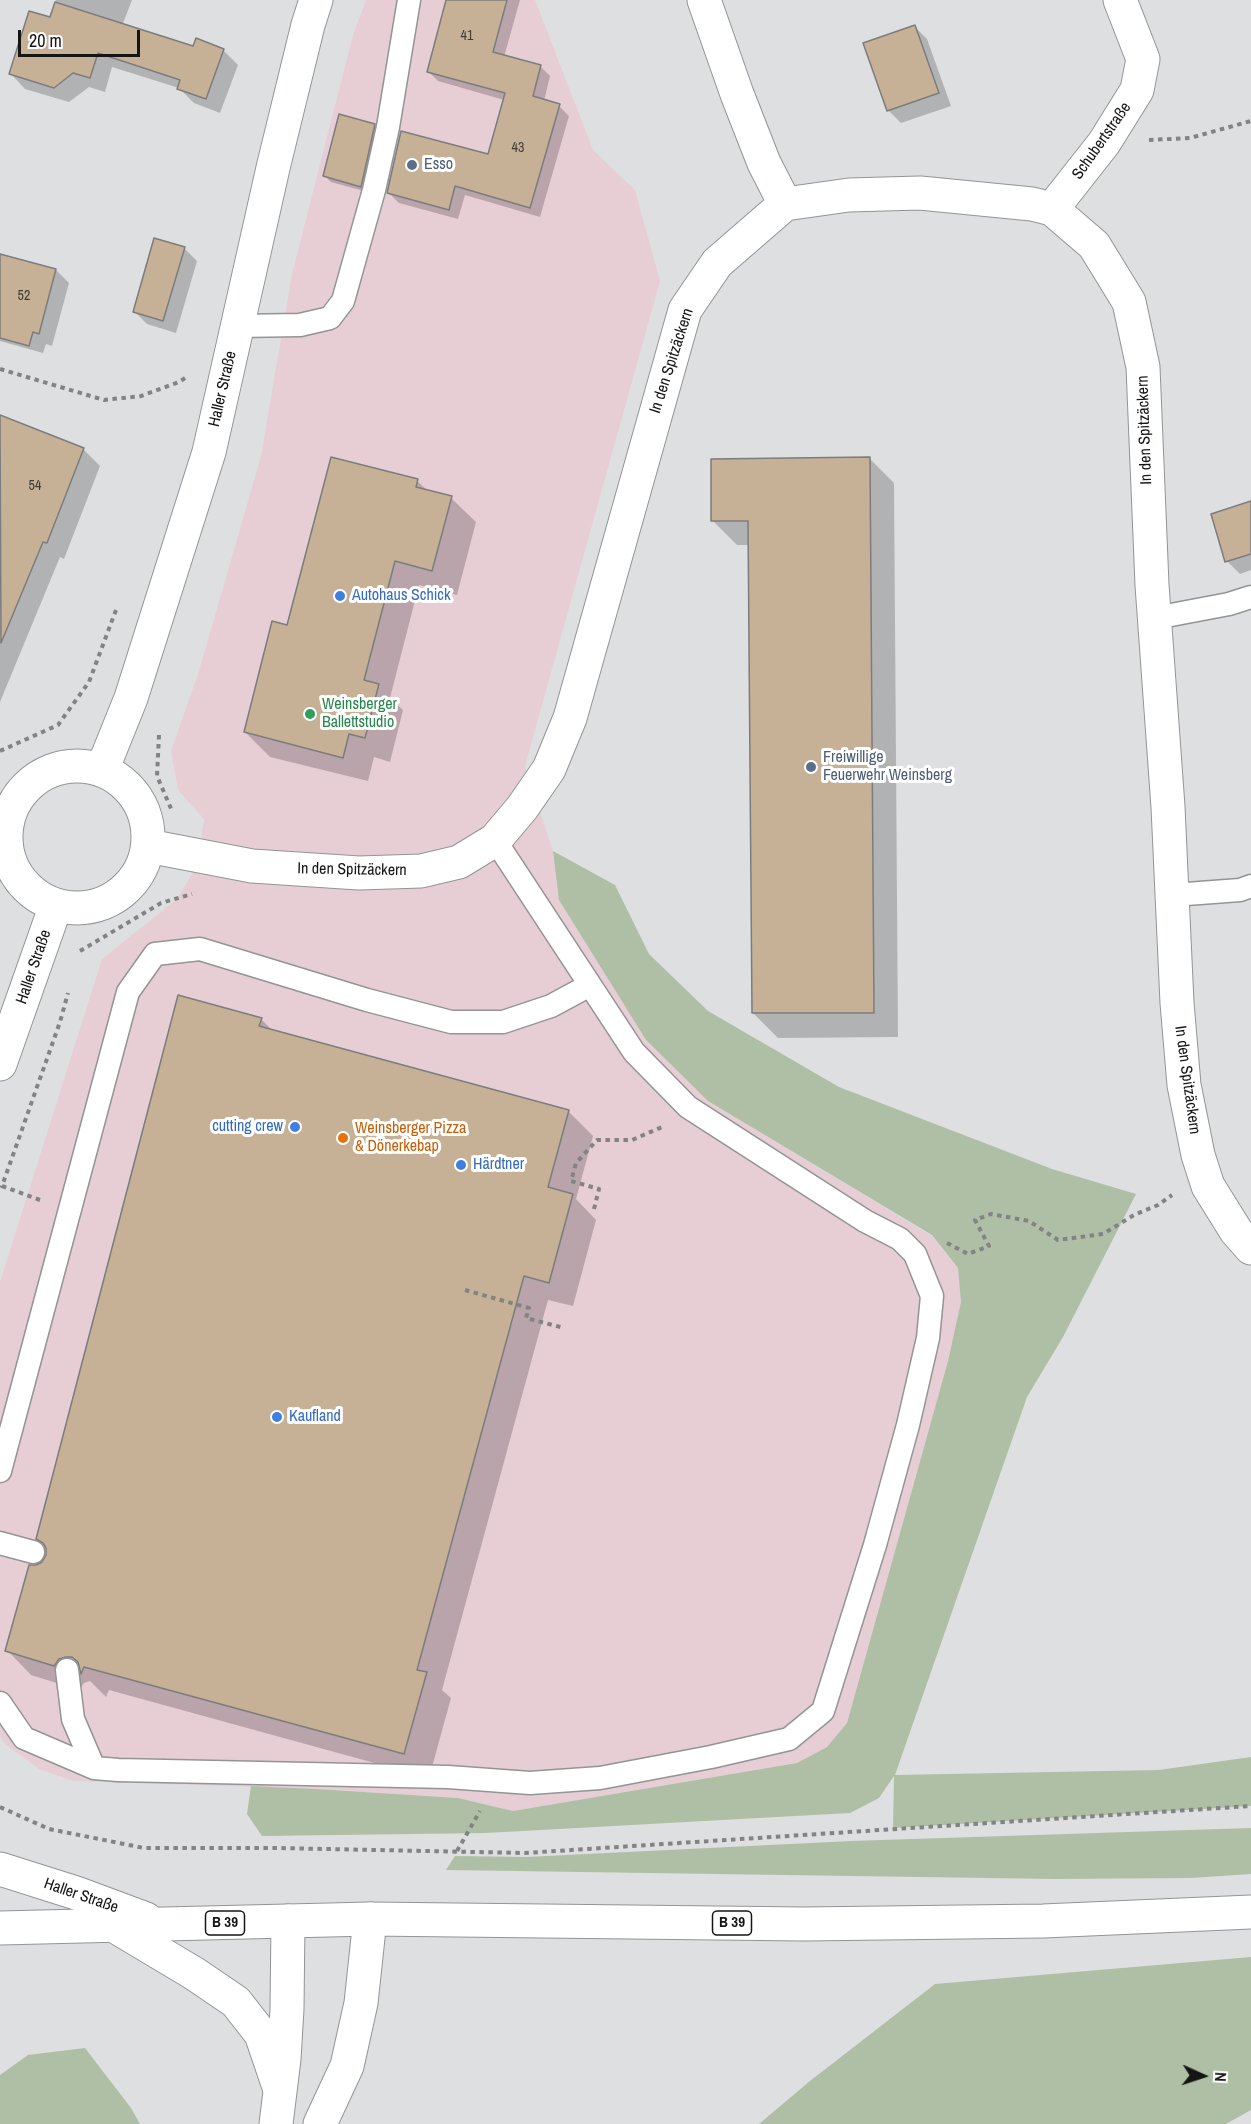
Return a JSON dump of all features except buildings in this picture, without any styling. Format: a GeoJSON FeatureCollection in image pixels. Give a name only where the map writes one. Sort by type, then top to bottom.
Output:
{"type":"FeatureCollection","features":[{"type":"Feature","properties":{"kind":"street","name":"Haller Straße"},"geometry":{"type":"LineString","coordinates":[[102,770],[131,698],[209,452],[281,135],[316,0]]}},
{"type":"Feature","properties":{"kind":"street"},"geometry":{"type":"LineString","coordinates":[[704,0],[764,163],[785,204]]}},
{"type":"Feature","properties":{"kind":"street","name":"Schubertstraße"},"geometry":{"type":"LineString","coordinates":[[1052,209],[1104,143],[1137,90],[1143,59],[1120,0]]}},
{"type":"Feature","properties":{"kind":"street","name":"In den Spitzäckern"},"geometry":{"type":"LineString","coordinates":[[148,846],[206,859],[252,866],[359,873],[421,871],[459,862],[495,840],[522,808],[549,769],[570,718],[685,310],[717,263],[785,204],[849,195],[920,193],[1032,204],[1052,209],[1094,245],[1128,302],[1143,367],[1147,487],[1173,896],[1177,1003],[1184,1085],[1198,1155],[1208,1186],[1236,1231],[1251,1248]]}},
{"type":"Feature","properties":{"kind":"street"},"geometry":{"type":"LineString","coordinates":[[82,765],[102,770],[119,779],[133,792],[143,809],[148,827],[148,846],[142,868],[129,887],[111,900],[90,908],[68,908],[46,902],[30,891],[18,877],[10,860],[4,822],[26,787],[42,774],[62,767],[82,765]]}},
{"type":"Feature","properties":{"kind":"street","name":"Haller Straße"},"geometry":{"type":"LineString","coordinates":[[0,1064],[56,904]]}},
{"type":"Feature","properties":{"kind":"street","name":"Haller Straße"},"geometry":{"type":"LineString","coordinates":[[0,1869],[162,1924]]}},
{"type":"Feature","properties":{"kind":"street","name":"B 39"},"geometry":{"type":"LineString","coordinates":[[0,1928],[370,1919],[804,1924],[1043,1921],[1251,1912]]}},
{"type":"Feature","properties":{"kind":"street"},"geometry":{"type":"LineString","coordinates":[[320,2124],[347,2066],[361,2002],[370,1919]]}},
{"type":"Feature","properties":{"kind":"street"},"geometry":{"type":"LineString","coordinates":[[276,2124],[287,2009],[288,1921]]}},
{"type":"Feature","properties":{"kind":"street"},"geometry":{"type":"LineString","coordinates":[[113,1925],[195,1974],[236,2002],[261,2034],[280,2090]]}},
{"type":"Feature","properties":{"kind":"lane"},"geometry":{"type":"LineString","coordinates":[[237,326],[300,325],[330,318],[344,301],[374,190],[388,127],[409,0]]}},
{"type":"Feature","properties":{"kind":"lane"},"geometry":{"type":"LineString","coordinates":[[1155,618],[1229,604],[1251,597]]}},
{"type":"Feature","properties":{"kind":"lane"},"geometry":{"type":"LineString","coordinates":[[0,1703],[24,1738],[94,1768],[448,1777],[530,1783],[600,1778],[711,1757],[789,1738],[823,1712],[875,1545],[908,1425],[928,1338],[932,1296],[915,1254],[900,1239],[865,1221],[688,1107],[634,1052],[495,840]]}},
{"type":"Feature","properties":{"kind":"lane"},"geometry":{"type":"LineString","coordinates":[[1173,896],[1240,890],[1251,886]]}},
{"type":"Feature","properties":{"kind":"lane"},"geometry":{"type":"LineString","coordinates":[[0,1471],[128,992],[155,954],[200,950],[367,1000],[451,1022],[503,1022],[551,1006],[590,985]]}},
{"type":"Feature","properties":{"kind":"lane"},"geometry":{"type":"LineString","coordinates":[[0,1543],[33,1552]]}},
{"type":"Feature","properties":{"kind":"lane"},"geometry":{"type":"LineString","coordinates":[[67,1670],[73,1719],[94,1768]]}},
{"type":"Feature","properties":{"kind":"path"},"geometry":{"type":"LineString","coordinates":[[1104,143],[1190,138],[1251,121]]}},
{"type":"Feature","properties":{"kind":"path"},"geometry":{"type":"LineString","coordinates":[[0,369],[104,400],[141,396],[179,382],[201,367],[230,359]]}},
{"type":"Feature","properties":{"kind":"path"},"geometry":{"type":"LineString","coordinates":[[0,751],[58,725],[89,682],[118,606]]}},
{"type":"Feature","properties":{"kind":"path"},"geometry":{"type":"LineString","coordinates":[[89,682],[131,698]]}},
{"type":"Feature","properties":{"kind":"path"},"geometry":{"type":"LineString","coordinates":[[162,729],[159,738],[157,776],[172,812],[180,817]]}},
{"type":"Feature","properties":{"kind":"path"},"geometry":{"type":"LineString","coordinates":[[77,961],[80,951],[161,903],[192,895],[206,859]]}},
{"type":"Feature","properties":{"kind":"path"},"geometry":{"type":"LineString","coordinates":[[1,1188],[69,992]]}},
{"type":"Feature","properties":{"kind":"path"},"geometry":{"type":"LineString","coordinates":[[594,1209],[599,1189],[571,1181],[576,1163],[597,1140],[632,1140],[657,1130],[688,1107]]}},
{"type":"Feature","properties":{"kind":"path"},"geometry":{"type":"LineString","coordinates":[[989,1246],[975,1220],[991,1214],[1029,1221],[1058,1240],[1103,1234],[1134,1215],[1158,1205],[1175,1193],[1208,1186]]}},
{"type":"Feature","properties":{"kind":"path"},"geometry":{"type":"LineString","coordinates":[[465,1290],[529,1308],[526,1318],[564,1328]]}},
{"type":"Feature","properties":{"kind":"path"},"geometry":{"type":"LineString","coordinates":[[456,1851],[498,1781]]}},
{"type":"Feature","properties":{"kind":"path"},"geometry":{"type":"LineString","coordinates":[[0,1807],[49,1829],[144,1848],[525,1853],[1251,1806]]}},
{"type":"Feature","properties":{"kind":"shaded area"},"geometry":{"type":"Polygon","coordinates":[[[366,0],[535,0],[593,150],[635,190],[660,281],[525,766],[553,851],[559,900],[646,1040],[708,1101],[932,1236],[958,1268],[962,1302],[948,1361],[847,1723],[827,1747],[797,1763],[513,1811],[458,1798],[316,1789],[73,1781],[39,1769],[4,1743],[0,1736],[0,1282],[102,959],[177,899],[197,866],[204,819],[178,790],[171,751],[199,671],[261,456],[292,274],[353,35],[366,0]]]}},
{"type":"Feature","properties":{"kind":"green space"},"geometry":{"type":"Polygon","coordinates":[[[553,851],[615,885],[649,954],[708,1011],[839,1087],[1052,1169],[1136,1194],[1063,1337],[1027,1397],[895,1775],[1159,1770],[1251,1757],[1251,1806],[893,1828],[894,1776],[879,1798],[850,1813],[486,1833],[262,1836],[247,1814],[251,1786],[458,1798],[513,1811],[797,1763],[827,1747],[847,1723],[948,1361],[961,1302],[958,1268],[932,1235],[708,1101],[646,1040],[559,900],[553,851]]]}},
{"type":"Feature","properties":{"kind":"green space"},"geometry":{"type":"Polygon","coordinates":[[[1251,1828],[1251,1874],[1191,1878],[1055,1879],[446,1870],[455,1856],[526,1857],[851,1841],[1251,1828]]]}},
{"type":"Feature","properties":{"kind":"green space"},"geometry":{"type":"Polygon","coordinates":[[[1251,1957],[1251,2110],[1226,2124],[759,2124],[810,2081],[935,1984],[1251,1957]]]}},
{"type":"Feature","properties":{"kind":"green space"},"geometry":{"type":"Polygon","coordinates":[[[85,2048],[131,2108],[140,2124],[0,2124],[0,2075],[28,2055],[85,2048]]]}},
{"type":"Feature","properties":{"kind":"place","name":"Esso"},"geometry":{"type":"Point","coordinates":[412,165]}},
{"type":"Feature","properties":{"kind":"place","name":"Autohaus Schick"},"geometry":{"type":"Point","coordinates":[340,596]}},
{"type":"Feature","properties":{"kind":"place","name":"Weinsberger Ballettstudio"},"geometry":{"type":"Point","coordinates":[310,714]}},
{"type":"Feature","properties":{"kind":"place","name":"Freiwillige Feuerwehr Weinsberg"},"geometry":{"type":"Point","coordinates":[811,767]}},
{"type":"Feature","properties":{"kind":"place","name":"cutting crew"},"geometry":{"type":"Point","coordinates":[295,1127]}},
{"type":"Feature","properties":{"kind":"place","name":"Weinsberger Pizza & Dönerkebap"},"geometry":{"type":"Point","coordinates":[343,1138]}},
{"type":"Feature","properties":{"kind":"place","name":"Härdtner"},"geometry":{"type":"Point","coordinates":[461,1165]}},
{"type":"Feature","properties":{"kind":"place","name":"Kaufland"},"geometry":{"type":"Point","coordinates":[277,1417]}}]}
